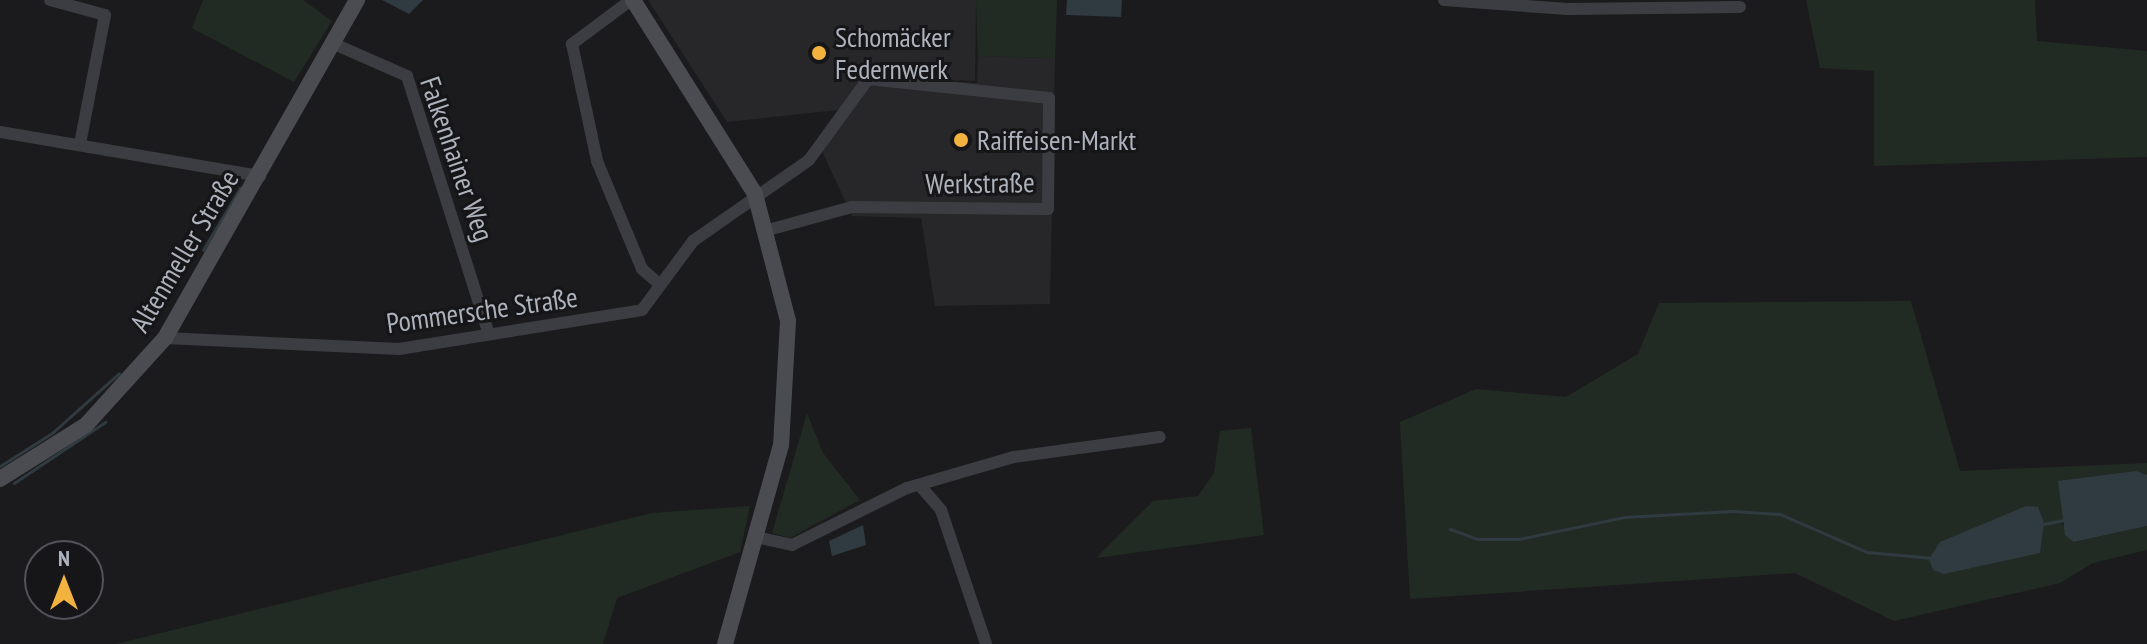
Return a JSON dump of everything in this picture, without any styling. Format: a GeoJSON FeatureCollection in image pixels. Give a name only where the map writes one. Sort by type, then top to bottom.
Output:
{"type":"FeatureCollection","features":[{"type":"Feature","properties":{"kind":"main road","name":"Altenmeller Straße"},"geometry":{"type":"LineString","coordinates":[[0,479],[86,425],[165,338],[260,176],[357,0]]}},
{"type":"Feature","properties":{"kind":"main road"},"geometry":{"type":"LineString","coordinates":[[632,0],[755,194],[768,230],[788,321],[789,378],[755,537],[725,644]]}},
{"type":"Feature","properties":{"kind":"street"},"geometry":{"type":"LineString","coordinates":[[50,0],[105,15],[80,144]]}},
{"type":"Feature","properties":{"kind":"street"},"geometry":{"type":"LineString","coordinates":[[632,0],[572,44],[597,161],[642,269],[658,283]]}},
{"type":"Feature","properties":{"kind":"street"},"geometry":{"type":"LineString","coordinates":[[1444,0],[1568,9],[1740,7]]}},
{"type":"Feature","properties":{"kind":"street","name":"Falkenhainer Weg"},"geometry":{"type":"LineString","coordinates":[[332,43],[407,76],[489,334]]}},
{"type":"Feature","properties":{"kind":"street","name":"Pommersche Straße"},"geometry":{"type":"LineString","coordinates":[[165,338],[399,349],[642,310],[658,283],[693,241],[755,194],[809,160],[868,79]]}},
{"type":"Feature","properties":{"kind":"street","name":"Werkstraße"},"geometry":{"type":"LineString","coordinates":[[768,230],[852,207],[1048,209],[1049,98],[868,79]]}},
{"type":"Feature","properties":{"kind":"street"},"geometry":{"type":"LineString","coordinates":[[0,132],[260,176]]}},
{"type":"Feature","properties":{"kind":"street"},"geometry":{"type":"LineString","coordinates":[[755,537],[792,545],[896,491],[922,488],[1014,457],[1160,437]]}},
{"type":"Feature","properties":{"kind":"street"},"geometry":{"type":"LineString","coordinates":[[922,488],[941,510],[986,644]]}},
{"type":"Feature","properties":{"kind":"shaded area"},"geometry":{"type":"Polygon","coordinates":[[[203,0],[303,0],[332,21],[294,82],[192,28],[203,0]]]}},
{"type":"Feature","properties":{"kind":"shaded area"},"geometry":{"type":"Polygon","coordinates":[[[382,0],[423,0],[409,14],[382,0]]]}},
{"type":"Feature","properties":{"kind":"shaded area"},"geometry":{"type":"Polygon","coordinates":[[[648,0],[976,0],[975,81],[899,78],[977,83],[978,56],[1055,58],[1050,304],[935,306],[921,218],[852,216],[822,151],[838,110],[727,122],[648,0]]]}},
{"type":"Feature","properties":{"kind":"shaded area"},"geometry":{"type":"Polygon","coordinates":[[[976,0],[1057,0],[1055,58],[978,56],[976,0]]]}},
{"type":"Feature","properties":{"kind":"shaded area"},"geometry":{"type":"Polygon","coordinates":[[[1067,0],[1122,0],[1121,17],[1066,15],[1067,0]]]}},
{"type":"Feature","properties":{"kind":"shaded area"},"geometry":{"type":"Polygon","coordinates":[[[1806,0],[2035,0],[2037,41],[2147,51],[2147,157],[1874,166],[1874,71],[1820,68],[1806,0]]]}},
{"type":"Feature","properties":{"kind":"shaded area"},"geometry":{"type":"Polygon","coordinates":[[[1911,301],[1960,471],[2147,463],[2147,483],[2146,475],[2060,521],[2075,542],[2147,526],[2147,550],[2093,563],[2060,583],[1894,621],[1795,573],[1410,599],[1400,422],[1476,389],[1566,397],[1638,354],[1659,303],[1911,301]]]}},
{"type":"Feature","properties":{"kind":"shaded area"},"geometry":{"type":"Polygon","coordinates":[[[807,413],[823,453],[860,500],[790,538],[772,533],[807,413]]]}},
{"type":"Feature","properties":{"kind":"shaded area"},"geometry":{"type":"Polygon","coordinates":[[[1251,428],[1264,535],[1096,558],[1153,501],[1198,496],[1214,473],[1220,431],[1251,428]]]}},
{"type":"Feature","properties":{"kind":"shaded area"},"geometry":{"type":"Polygon","coordinates":[[[2136,471],[2147,475],[2147,526],[2074,542],[2065,535],[2058,481],[2136,471]]]}},
{"type":"Feature","properties":{"kind":"shaded area"},"geometry":{"type":"Polygon","coordinates":[[[750,506],[740,552],[617,598],[603,644],[116,644],[652,513],[750,506]]]}},
{"type":"Feature","properties":{"kind":"shaded area"},"geometry":{"type":"Polygon","coordinates":[[[2026,506],[2038,507],[2044,523],[2040,553],[1944,574],[1933,570],[1929,559],[1940,542],[2026,506]]]}},
{"type":"Feature","properties":{"kind":"shaded area"},"geometry":{"type":"Polygon","coordinates":[[[863,525],[866,545],[832,556],[829,541],[863,525]]]}},
{"type":"Feature","properties":{"kind":"waterway"},"geometry":{"type":"LineString","coordinates":[[203,250],[240,188]]}},
{"type":"Feature","properties":{"kind":"waterway"},"geometry":{"type":"LineString","coordinates":[[0,466],[52,433],[119,373]]}},
{"type":"Feature","properties":{"kind":"waterway"},"geometry":{"type":"LineString","coordinates":[[14,483],[105,422]]}},
{"type":"Feature","properties":{"kind":"waterway"},"geometry":{"type":"LineString","coordinates":[[1450,529],[1477,539],[1519,539],[1624,517],[1733,511],[1780,514],[1867,552],[1933,558]]}},
{"type":"Feature","properties":{"kind":"waterway"},"geometry":{"type":"LineString","coordinates":[[2043,524],[2063,520]]}},
{"type":"Feature","properties":{"kind":"place","name":"Schomäcker Federnwerk"},"geometry":{"type":"Point","coordinates":[819,53]}},
{"type":"Feature","properties":{"kind":"place","name":"Raiffeisen-Markt"},"geometry":{"type":"Point","coordinates":[961,140]}}]}
